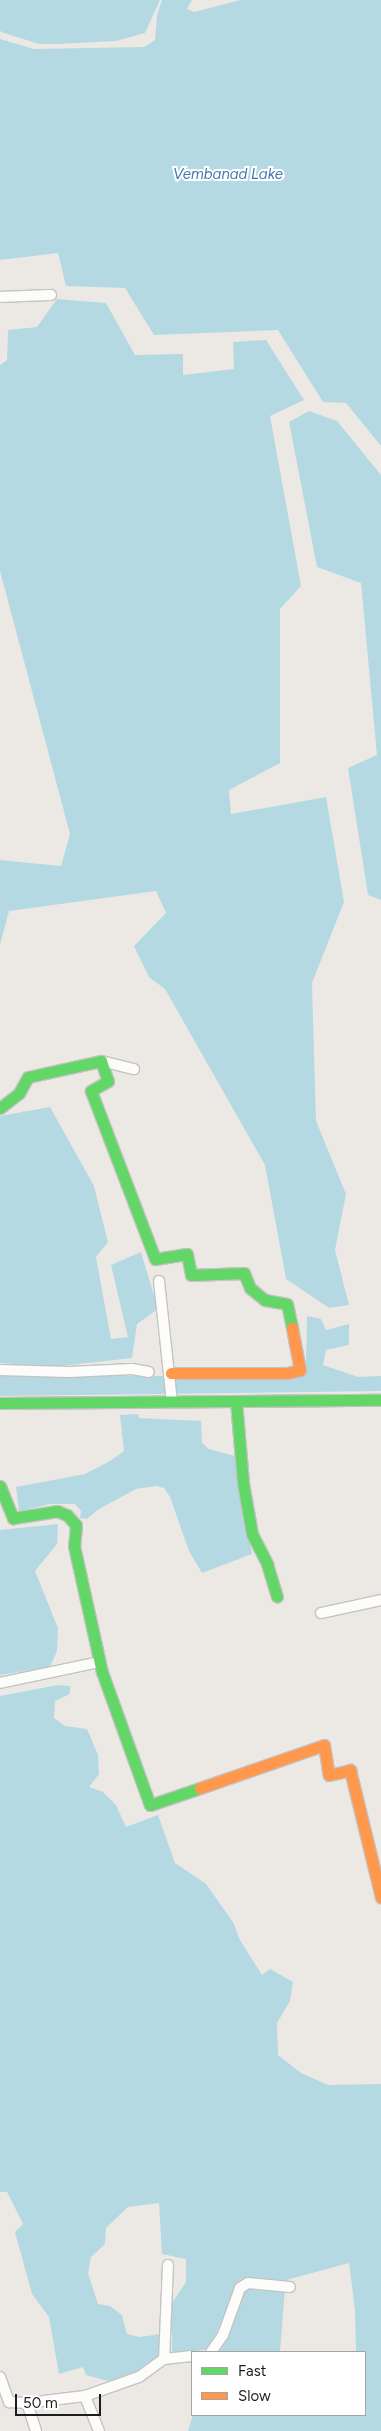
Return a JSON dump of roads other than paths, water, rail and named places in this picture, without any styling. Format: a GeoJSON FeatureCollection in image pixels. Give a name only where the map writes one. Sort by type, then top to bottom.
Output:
{"type":"FeatureCollection","features":[{"type":"Feature","properties":{"kind":"street"},"geometry":{"type":"LineString","coordinates":[[0,297],[51,295]]}},
{"type":"Feature","properties":{"kind":"street"},"geometry":{"type":"LineString","coordinates":[[101,1061],[108,1080],[91,1091],[155,1259],[187,1254],[191,1275],[244,1273],[250,1288],[265,1300],[287,1304],[300,1370],[287,1373],[171,1373]]}},
{"type":"Feature","properties":{"kind":"street"},"geometry":{"type":"LineString","coordinates":[[0,1108],[19,1093],[28,1077],[101,1061],[134,1068]]}},
{"type":"Feature","properties":{"kind":"street"},"geometry":{"type":"LineString","coordinates":[[159,1281],[171,1373],[172,1402]]}},
{"type":"Feature","properties":{"kind":"street"},"geometry":{"type":"LineString","coordinates":[[0,1370],[69,1372],[132,1369],[149,1372]]}},
{"type":"Feature","properties":{"kind":"street"},"geometry":{"type":"LineString","coordinates":[[0,1403],[381,1400]]}},
{"type":"Feature","properties":{"kind":"street"},"geometry":{"type":"LineString","coordinates":[[236,1401],[243,1483],[252,1534],[258,1554],[267,1564],[277,1596]]}},
{"type":"Feature","properties":{"kind":"street"},"geometry":{"type":"LineString","coordinates":[[0,1486],[13,1518],[57,1511],[67,1515],[76,1525],[74,1546],[100,1662],[150,1805],[324,1745],[329,1775],[350,1770],[381,1897]]}},
{"type":"Feature","properties":{"kind":"street"},"geometry":{"type":"LineString","coordinates":[[321,1613],[381,1600]]}},
{"type":"Feature","properties":{"kind":"street"},"geometry":{"type":"LineString","coordinates":[[0,1683],[100,1662]]}},
{"type":"Feature","properties":{"kind":"street"},"geometry":{"type":"LineString","coordinates":[[164,2359],[168,2265]]}},
{"type":"Feature","properties":{"kind":"street"},"geometry":{"type":"LineString","coordinates":[[212,2351],[222,2335],[240,2288],[248,2284],[290,2287]]}},
{"type":"Feature","properties":{"kind":"street"},"geometry":{"type":"LineString","coordinates":[[0,2377],[9,2402],[27,2403],[85,2396],[139,2377],[164,2359],[191,2356]]}},
{"type":"Feature","properties":{"kind":"street"},"geometry":{"type":"LineString","coordinates":[[85,2396],[99,2431]]}},
{"type":"Feature","properties":{"kind":"street"},"geometry":{"type":"LineString","coordinates":[[27,2403],[36,2431]]}},
{"type":"Feature","properties":{"kind":"water"},"geometry":{"type":"Polygon","coordinates":[[[0,0],[160,0],[145,33],[116,41],[39,44],[0,31],[0,0]]]}},
{"type":"Feature","properties":{"kind":"water","name":"Vembanad Lake"},"geometry":{"type":"Polygon","coordinates":[[[162,0],[192,0],[187,9],[194,12],[241,0],[381,0],[381,446],[346,403],[323,402],[278,330],[154,335],[125,288],[66,286],[58,253],[0,260],[0,39],[34,49],[144,47],[155,40],[157,15],[162,0]]]}},
{"type":"Feature","properties":{"kind":"water"},"geometry":{"type":"Polygon","coordinates":[[[57,299],[106,303],[135,355],[183,354],[183,375],[234,369],[233,342],[266,340],[304,400],[270,416],[301,586],[280,609],[280,763],[229,790],[231,814],[326,797],[344,902],[312,983],[316,1121],[346,1194],[335,1250],[349,1305],[329,1308],[286,1279],[265,1165],[165,989],[149,977],[134,946],[166,913],[156,891],[9,911],[0,945],[0,860],[61,866],[70,834],[0,571],[0,365],[7,360],[8,330],[37,327],[57,299]]]}},
{"type":"Feature","properties":{"kind":"water"},"geometry":{"type":"Polygon","coordinates":[[[309,411],[337,421],[381,475],[381,900],[368,895],[348,768],[377,755],[361,583],[317,567],[289,422],[309,411]]]}},
{"type":"Feature","properties":{"kind":"water"},"geometry":{"type":"Polygon","coordinates":[[[50,1107],[94,1186],[108,1242],[96,1257],[111,1339],[128,1337],[111,1265],[141,1252],[158,1309],[137,1324],[132,1358],[52,1367],[0,1363],[0,1116],[50,1107]]]}},
{"type":"Feature","properties":{"kind":"water"},"geometry":{"type":"Polygon","coordinates":[[[307,1316],[321,1319],[326,1330],[349,1324],[349,1345],[326,1350],[323,1365],[358,1377],[381,1376],[381,1391],[0,1396],[0,1375],[179,1376],[306,1370],[307,1316]]]}},
{"type":"Feature","properties":{"kind":"water"},"geometry":{"type":"Polygon","coordinates":[[[138,1414],[139,1418],[201,1421],[202,1443],[209,1449],[235,1456],[252,1554],[202,1573],[189,1551],[170,1497],[164,1488],[156,1486],[136,1489],[99,1509],[87,1519],[80,1518],[81,1511],[75,1504],[51,1504],[19,1511],[16,1487],[85,1474],[110,1461],[124,1451],[120,1415],[138,1414]]]}},
{"type":"Feature","properties":{"kind":"water"},"geometry":{"type":"Polygon","coordinates":[[[58,1524],[57,1544],[35,1571],[58,1628],[57,1651],[50,1667],[0,1675],[0,1530],[58,1524]]]}},
{"type":"Feature","properties":{"kind":"water"},"geometry":{"type":"Polygon","coordinates":[[[58,1685],[70,1686],[70,1694],[55,1701],[54,1718],[65,1726],[87,1729],[98,1755],[99,1774],[89,1787],[103,1792],[116,1805],[126,1827],[158,1815],[175,1863],[206,1884],[233,1922],[240,1940],[262,1975],[270,1969],[293,1982],[290,2001],[277,2023],[278,2055],[301,2073],[328,2085],[381,2084],[381,2431],[188,2431],[193,2416],[366,2416],[366,2351],[356,2351],[355,2310],[349,2263],[286,2280],[241,2279],[209,2349],[172,2355],[172,2303],[186,2282],[186,2259],[162,2254],[159,2203],[128,2207],[106,2228],[105,2244],[91,2257],[88,2273],[98,2304],[110,2306],[122,2315],[127,2334],[140,2337],[160,2334],[160,2354],[135,2373],[111,2382],[86,2375],[83,2367],[59,2374],[49,2317],[32,2294],[15,2232],[23,2224],[7,2192],[0,2192],[0,1696],[58,1685]]]}},
{"type":"Feature","properties":{"kind":"water"},"geometry":{"type":"Polygon","coordinates":[[[247,2286],[285,2288],[280,2351],[216,2351],[240,2290],[247,2286]]]}}]}
